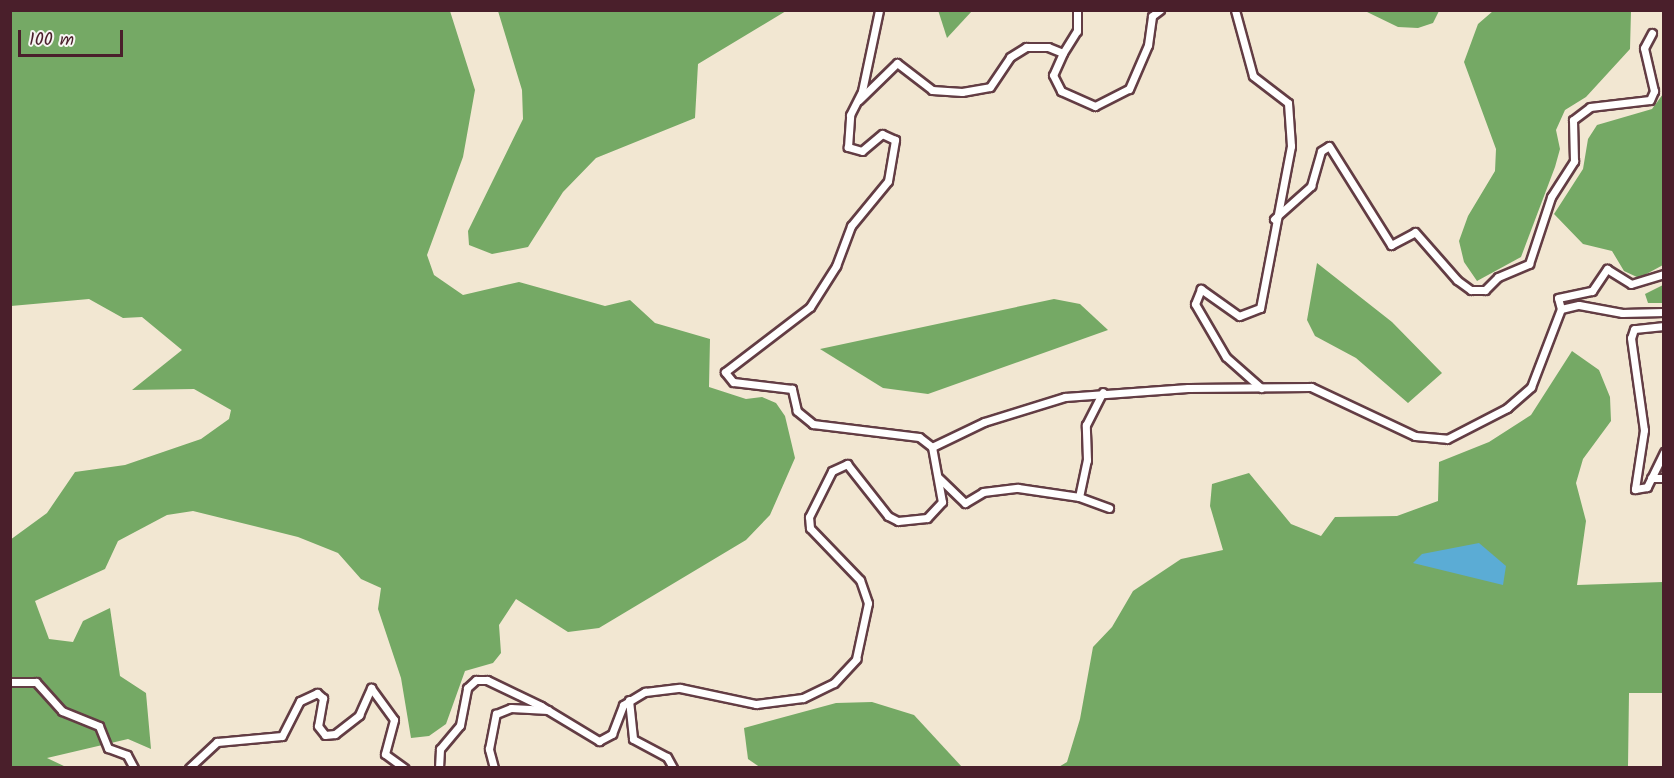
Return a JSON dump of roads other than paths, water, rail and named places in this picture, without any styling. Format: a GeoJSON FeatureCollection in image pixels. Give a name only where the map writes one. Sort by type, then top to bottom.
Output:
{"type":"FeatureCollection","features":[{"type":"Feature","properties":{"kind":"street"},"geometry":{"type":"LineString","coordinates":[[439,768],[440,749],[460,724],[467,688],[476,680],[487,680],[548,710],[599,741],[612,734],[629,700],[667,687],[756,704],[822,691],[856,659],[868,603],[860,580],[810,528],[818,496],[832,471],[847,464],[879,508],[898,521],[911,521],[936,512],[942,501],[932,447],[919,436],[813,424],[797,411],[792,389],[732,382],[725,372],[810,307],[836,266],[851,226],[888,181],[895,140],[882,134],[862,151],[851,150],[852,106],[862,91],[879,10]]}},
{"type":"Feature","properties":{"kind":"street"},"geometry":{"type":"LineString","coordinates":[[1077,10],[1077,31],[1053,75],[1061,91],[1083,105],[1108,101],[1129,89],[1148,45],[1152,16],[1160,10]]}},
{"type":"Feature","properties":{"kind":"street"},"geometry":{"type":"LineString","coordinates":[[1235,10],[1253,76],[1288,103],[1291,146],[1274,219],[1260,308],[1239,316],[1208,291],[1201,289],[1195,296],[1215,342],[1261,388]]}},
{"type":"Feature","properties":{"kind":"street"},"geometry":{"type":"LineString","coordinates":[[1274,219],[1311,186],[1321,151],[1329,146],[1391,246],[1415,232],[1457,280],[1471,290],[1485,290],[1498,277],[1529,264],[1551,197],[1574,161],[1573,120],[1590,107],[1650,100],[1654,91],[1644,48],[1652,33]]}},
{"type":"Feature","properties":{"kind":"street"},"geometry":{"type":"LineString","coordinates":[[852,106],[897,63],[932,90],[962,92],[990,87],[1010,57],[1026,47],[1063,53]]}},
{"type":"Feature","properties":{"kind":"street"},"geometry":{"type":"LineString","coordinates":[[1561,309],[1558,298],[1592,291],[1607,269],[1631,284],[1664,274]]}},
{"type":"Feature","properties":{"kind":"street"},"geometry":{"type":"LineString","coordinates":[[932,447],[1014,411],[1103,392],[1311,387],[1415,436],[1447,439],[1507,408],[1531,387],[1554,315],[1561,309],[1579,305],[1622,313],[1664,312]]}},
{"type":"Feature","properties":{"kind":"street"},"geometry":{"type":"LineString","coordinates":[[1664,326],[1634,329],[1631,338],[1644,430],[1635,489],[1647,487],[1664,452]]}},
{"type":"Feature","properties":{"kind":"street"},"geometry":{"type":"LineString","coordinates":[[1079,497],[1087,460],[1086,425],[1103,392]]}},
{"type":"Feature","properties":{"kind":"street"},"geometry":{"type":"LineString","coordinates":[[937,477],[965,502],[1000,489],[1079,497],[1109,508]]}},
{"type":"Feature","properties":{"kind":"street"},"geometry":{"type":"LineString","coordinates":[[1651,478],[1664,478]]}},
{"type":"Feature","properties":{"kind":"street"},"geometry":{"type":"LineString","coordinates":[[10,682],[36,682],[62,711],[99,726],[108,748],[127,755],[134,768]]}},
{"type":"Feature","properties":{"kind":"street"},"geometry":{"type":"LineString","coordinates":[[189,768],[217,742],[282,736],[300,701],[317,693],[323,698],[318,726],[325,735],[335,734],[359,716],[371,688],[394,720],[385,754],[404,768]]}},
{"type":"Feature","properties":{"kind":"street"},"geometry":{"type":"LineString","coordinates":[[629,700],[633,739],[667,757],[673,768]]}},
{"type":"Feature","properties":{"kind":"street"},"geometry":{"type":"LineString","coordinates":[[494,768],[489,749],[496,714],[507,708],[548,710]]}},
{"type":"Feature","properties":{"kind":"water"},"geometry":{"type":"Polygon","coordinates":[[[1479,543],[1506,566],[1503,585],[1413,563],[1422,554],[1479,543]]]}}]}
